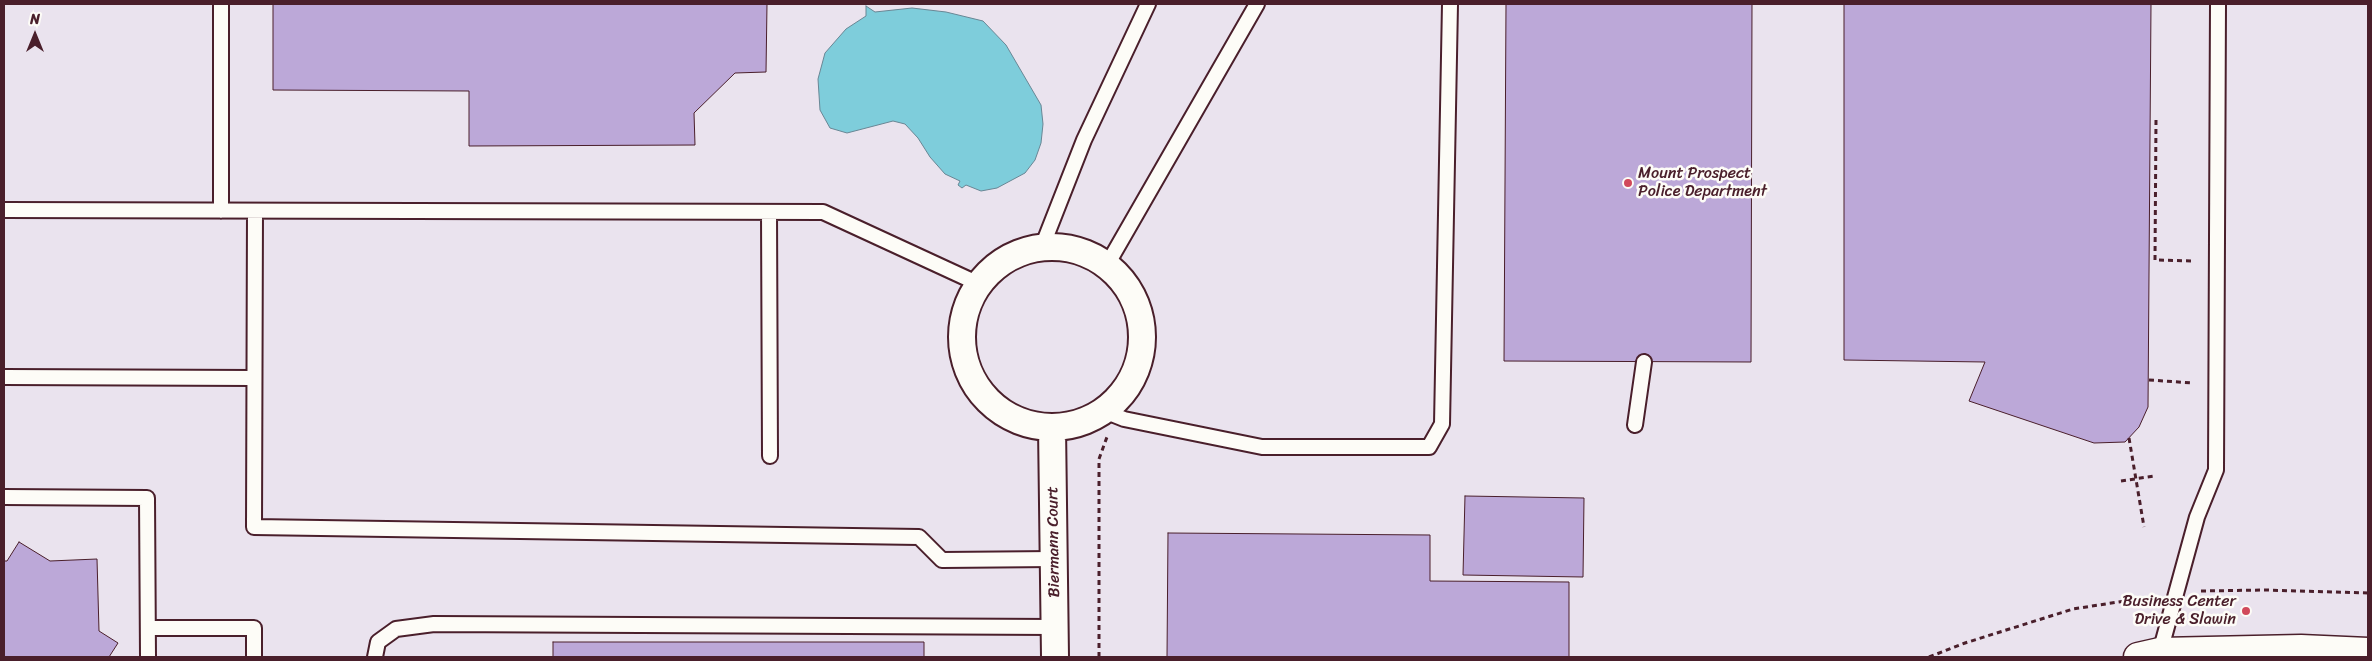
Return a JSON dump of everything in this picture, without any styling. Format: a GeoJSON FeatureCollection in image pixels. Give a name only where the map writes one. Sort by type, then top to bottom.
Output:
{"type":"FeatureCollection","features":[{"type":"Feature","properties":{"kind":"street"},"geometry":{"type":"LineString","coordinates":[[1042,247],[1065,248],[1087,254],[1107,265],[1126,285],[1139,310],[1143,338],[1138,366],[1114,415],[1052,427],[1024,423],[999,410],[979,390],[974,382],[966,365],[961,337],[966,309],[979,284],[996,266],[1011,257],[1018,253],[1042,247]]}},
{"type":"Feature","properties":{"kind":"street","name":"Biermann Court"},"geometry":{"type":"LineString","coordinates":[[1052,427],[1056,657]]}},
{"type":"Feature","properties":{"kind":"street"},"geometry":{"type":"LineString","coordinates":[[2153,656],[2301,649],[2368,652]]}},
{"type":"Feature","properties":{"kind":"lane"},"geometry":{"type":"LineString","coordinates":[[221,4],[221,211]]}},
{"type":"Feature","properties":{"kind":"lane"},"geometry":{"type":"LineString","coordinates":[[1042,247],[1084,140],[1148,4]]}},
{"type":"Feature","properties":{"kind":"lane"},"geometry":{"type":"LineString","coordinates":[[1107,265],[1257,4]]}},
{"type":"Feature","properties":{"kind":"lane"},"geometry":{"type":"LineString","coordinates":[[1114,415],[1262,447],[1429,447],[1442,424],[1450,4]]}},
{"type":"Feature","properties":{"kind":"lane"},"geometry":{"type":"LineString","coordinates":[[2153,656],[2197,517],[2216,470],[2218,4]]}},
{"type":"Feature","properties":{"kind":"lane"},"geometry":{"type":"LineString","coordinates":[[4,210],[823,212],[979,284]]}},
{"type":"Feature","properties":{"kind":"lane"},"geometry":{"type":"LineString","coordinates":[[255,211],[254,526],[919,537],[942,560],[1054,559]]}},
{"type":"Feature","properties":{"kind":"lane"},"geometry":{"type":"LineString","coordinates":[[769,212],[770,456]]}},
{"type":"Feature","properties":{"kind":"lane"},"geometry":{"type":"LineString","coordinates":[[1636,425],[1644,362]]}},
{"type":"Feature","properties":{"kind":"lane"},"geometry":{"type":"LineString","coordinates":[[4,377],[254,378]]}},
{"type":"Feature","properties":{"kind":"lane"},"geometry":{"type":"LineString","coordinates":[[4,497],[147,498],[148,657]]}},
{"type":"Feature","properties":{"kind":"lane"},"geometry":{"type":"LineString","coordinates":[[375,657],[378,642],[396,629],[434,624],[1055,627]]}},
{"type":"Feature","properties":{"kind":"lane"},"geometry":{"type":"LineString","coordinates":[[148,628],[254,628],[254,657]]}},
{"type":"Feature","properties":{"kind":"path"},"geometry":{"type":"LineString","coordinates":[[2156,120],[2155,260],[2217,261]]}},
{"type":"Feature","properties":{"kind":"path"},"geometry":{"type":"LineString","coordinates":[[2149,380],[2216,384]]}},
{"type":"Feature","properties":{"kind":"path"},"geometry":{"type":"LineString","coordinates":[[1099,657],[1099,459],[1114,415]]}},
{"type":"Feature","properties":{"kind":"path"},"geometry":{"type":"LineString","coordinates":[[2129,438],[2144,526]]}},
{"type":"Feature","properties":{"kind":"path"},"geometry":{"type":"LineString","coordinates":[[2121,481],[2154,476]]}},
{"type":"Feature","properties":{"kind":"shaded area"},"geometry":{"type":"Polygon","coordinates":[[[4,4],[2368,4],[2368,657],[4,657],[4,4]]]}},
{"type":"Feature","properties":{"kind":"water"},"geometry":{"type":"Polygon","coordinates":[[[866,6],[875,12],[912,8],[946,12],[983,21],[1006,45],[1041,105],[1043,124],[1041,143],[1035,160],[1025,173],[997,188],[981,191],[966,185],[962,188],[958,185],[960,181],[945,174],[905,124],[893,121],[847,133],[830,128],[820,110],[818,79],[825,53],[846,29],[866,16],[866,6]]]}},
{"type":"Feature","properties":{"kind":"building"},"geometry":{"type":"Polygon","coordinates":[[[273,4],[767,4],[766,72],[735,73],[694,113],[695,145],[469,146],[469,91],[273,90],[273,4]]]}},
{"type":"Feature","properties":{"kind":"building","name":"Mount Prospect Police Department"},"geometry":{"type":"Polygon","coordinates":[[[1506,4],[1752,4],[1751,362],[1504,361],[1506,4]]]}},
{"type":"Feature","properties":{"kind":"building"},"geometry":{"type":"Polygon","coordinates":[[[1844,4],[2151,4],[2148,407],[2139,427],[2125,442],[2094,443],[1969,401],[1985,362],[1844,360],[1844,4]]]}},
{"type":"Feature","properties":{"kind":"building"},"geometry":{"type":"Polygon","coordinates":[[[1465,496],[1584,498],[1583,577],[1463,575],[1465,496]]]}},
{"type":"Feature","properties":{"kind":"building"},"geometry":{"type":"Polygon","coordinates":[[[1168,533],[1430,535],[1430,581],[1569,582],[1569,657],[1167,657],[1168,533]]]}},
{"type":"Feature","properties":{"kind":"building"},"geometry":{"type":"Polygon","coordinates":[[[19,542],[50,561],[97,559],[99,631],[118,643],[109,657],[4,657],[4,561],[7,561],[19,542]]]}},
{"type":"Feature","properties":{"kind":"building"},"geometry":{"type":"Polygon","coordinates":[[[553,642],[924,642],[924,657],[553,657],[553,642]]]}},
{"type":"Feature","properties":{"kind":"place","name":"Mount Prospect Police Department"},"geometry":{"type":"Point","coordinates":[1628,183]}},
{"type":"Feature","properties":{"kind":"place","name":"Business Center Drive & Slawin"},"geometry":{"type":"Point","coordinates":[2246,611]}}]}
